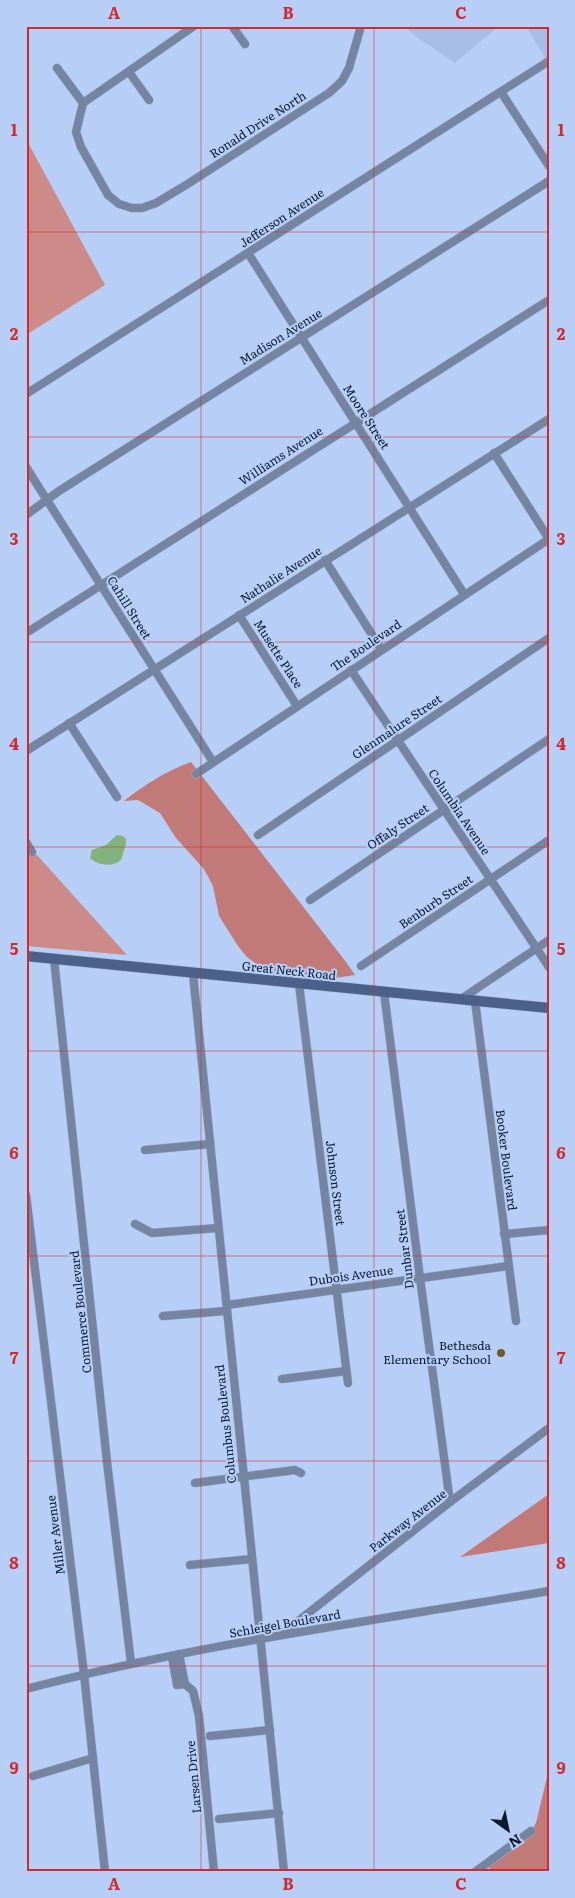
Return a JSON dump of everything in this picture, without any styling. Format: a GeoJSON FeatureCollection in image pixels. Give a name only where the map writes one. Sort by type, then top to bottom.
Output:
{"type":"FeatureCollection","features":[{"type":"Feature","properties":{"kind":"main road","name":"Great Neck Road"},"geometry":{"type":"LineString","coordinates":[[26,956],[549,1008]]}},
{"type":"Feature","properties":{"kind":"street"},"geometry":{"type":"LineString","coordinates":[[57,68],[83,103],[194,26]]}},
{"type":"Feature","properties":{"kind":"street"},"geometry":{"type":"LineString","coordinates":[[232,26],[245,44]]}},
{"type":"Feature","properties":{"kind":"street","name":"Ronald Drive North"},"geometry":{"type":"LineString","coordinates":[[83,103],[76,132],[80,147],[108,195],[119,204],[132,208],[142,208],[156,203],[329,93],[342,81],[349,68],[361,26]]}},
{"type":"Feature","properties":{"kind":"street","name":"Jefferson Avenue"},"geometry":{"type":"LineString","coordinates":[[26,394],[549,61]]}},
{"type":"Feature","properties":{"kind":"street"},"geometry":{"type":"LineString","coordinates":[[129,72],[149,100]]}},
{"type":"Feature","properties":{"kind":"street"},"geometry":{"type":"LineString","coordinates":[[501,92],[549,166]]}},
{"type":"Feature","properties":{"kind":"street","name":"Madison Avenue"},"geometry":{"type":"LineString","coordinates":[[26,514],[67,486],[549,181]]}},
{"type":"Feature","properties":{"kind":"street","name":"Moore Street"},"geometry":{"type":"LineString","coordinates":[[248,253],[464,594]]}},
{"type":"Feature","properties":{"kind":"street","name":"Williams Avenue"},"geometry":{"type":"LineString","coordinates":[[26,633],[549,300]]}},
{"type":"Feature","properties":{"kind":"street","name":"Nathalie Avenue"},"geometry":{"type":"LineString","coordinates":[[26,751],[409,506],[549,419]]}},
{"type":"Feature","properties":{"kind":"street"},"geometry":{"type":"LineString","coordinates":[[494,453],[549,539]]}},
{"type":"Feature","properties":{"kind":"street","name":"Cahill Street"},"geometry":{"type":"LineString","coordinates":[[26,467],[213,762]]}},
{"type":"Feature","properties":{"kind":"street","name":"The Boulevard"},"geometry":{"type":"LineString","coordinates":[[196,774],[381,649],[549,539]]}},
{"type":"Feature","properties":{"kind":"street"},"geometry":{"type":"LineString","coordinates":[[325,560],[381,649]]}},
{"type":"Feature","properties":{"kind":"street","name":"Musette Place"},"geometry":{"type":"LineString","coordinates":[[239,615],[297,706]]}},
{"type":"Feature","properties":{"kind":"street","name":"Glenmalure Street"},"geometry":{"type":"LineString","coordinates":[[258,835],[549,638]]}},
{"type":"Feature","properties":{"kind":"street","name":"Columbia Avenue"},"geometry":{"type":"LineString","coordinates":[[351,670],[549,966]]}},
{"type":"Feature","properties":{"kind":"street"},"geometry":{"type":"LineString","coordinates":[[70,723],[117,797]]}},
{"type":"Feature","properties":{"kind":"street","name":"Offaly Street"},"geometry":{"type":"LineString","coordinates":[[310,900],[549,739]]}},
{"type":"Feature","properties":{"kind":"street","name":"Benburb Street"},"geometry":{"type":"LineString","coordinates":[[361,966],[549,840]]}},
{"type":"Feature","properties":{"kind":"street"},"geometry":{"type":"LineString","coordinates":[[26,842],[32,852]]}},
{"type":"Feature","properties":{"kind":"street"},"geometry":{"type":"LineString","coordinates":[[461,999],[549,940]]}},
{"type":"Feature","properties":{"kind":"street","name":"Commerce Boulevard"},"geometry":{"type":"LineString","coordinates":[[54,959],[107,1462],[131,1663]]}},
{"type":"Feature","properties":{"kind":"street","name":"Columbus Boulevard"},"geometry":{"type":"LineString","coordinates":[[193,974],[284,1872]]}},
{"type":"Feature","properties":{"kind":"street","name":"Johnson Street"},"geometry":{"type":"LineString","coordinates":[[299,984],[348,1383]]}},
{"type":"Feature","properties":{"kind":"street","name":"Dunbar Street"},"geometry":{"type":"LineString","coordinates":[[384,992],[450,1502]]}},
{"type":"Feature","properties":{"kind":"street","name":"Booker Boulevard"},"geometry":{"type":"LineString","coordinates":[[475,1002],[516,1321]]}},
{"type":"Feature","properties":{"kind":"street"},"geometry":{"type":"LineString","coordinates":[[145,1150],[210,1144]]}},
{"type":"Feature","properties":{"kind":"street","name":"Miller Avenue"},"geometry":{"type":"LineString","coordinates":[[26,1195],[84,1674],[105,1872]]}},
{"type":"Feature","properties":{"kind":"street"},"geometry":{"type":"LineString","coordinates":[[136,1224],[152,1232],[218,1228]]}},
{"type":"Feature","properties":{"kind":"street"},"geometry":{"type":"LineString","coordinates":[[504,1234],[549,1230]]}},
{"type":"Feature","properties":{"kind":"street","name":"Dubois Avenue"},"geometry":{"type":"LineString","coordinates":[[163,1316],[226,1308],[336,1289],[508,1266]]}},
{"type":"Feature","properties":{"kind":"street"},"geometry":{"type":"LineString","coordinates":[[282,1379],[346,1371]]}},
{"type":"Feature","properties":{"kind":"street","name":"Parkway Avenue"},"geometry":{"type":"LineString","coordinates":[[284,1634],[450,1502],[549,1428]]}},
{"type":"Feature","properties":{"kind":"street"},"geometry":{"type":"LineString","coordinates":[[195,1483],[295,1470],[301,1473]]}},
{"type":"Feature","properties":{"kind":"street"},"geometry":{"type":"LineString","coordinates":[[190,1565],[252,1559]]}},
{"type":"Feature","properties":{"kind":"street","name":"Schleigel Boulevard"},"geometry":{"type":"LineString","coordinates":[[26,1689],[131,1663],[261,1640],[284,1634],[549,1591]]}},
{"type":"Feature","properties":{"kind":"street","name":"Larsen Drive"},"geometry":{"type":"LineString","coordinates":[[175,1655],[185,1684],[193,1691],[199,1716],[214,1872]]}},
{"type":"Feature","properties":{"kind":"street"},"geometry":{"type":"LineString","coordinates":[[210,1736],[270,1730]]}},
{"type":"Feature","properties":{"kind":"street"},"geometry":{"type":"LineString","coordinates":[[33,1776],[93,1758]]}},
{"type":"Feature","properties":{"kind":"street"},"geometry":{"type":"LineString","coordinates":[[219,1818],[278,1813]]}},
{"type":"Feature","properties":{"kind":"street"},"geometry":{"type":"LineString","coordinates":[[475,1872],[531,1831]]}},
{"type":"Feature","properties":{"kind":"shaded area"},"geometry":{"type":"Polygon","coordinates":[[[404,26],[499,26],[455,63],[404,26]]]}},
{"type":"Feature","properties":{"kind":"shaded area"},"geometry":{"type":"Polygon","coordinates":[[[526,26],[549,26],[549,58],[546,60],[526,26]]]}},
{"type":"Feature","properties":{"kind":"shaded area"},"geometry":{"type":"Polygon","coordinates":[[[26,139],[105,285],[26,335],[26,139]]]}},
{"type":"Feature","properties":{"kind":"shaded area"},"geometry":{"type":"Polygon","coordinates":[[[191,762],[355,975],[315,981],[270,974],[247,957],[219,916],[213,886],[204,869],[176,838],[160,813],[138,800],[124,801],[156,779],[191,762]]]}},
{"type":"Feature","properties":{"kind":"shaded area"},"geometry":{"type":"Polygon","coordinates":[[[117,835],[123,836],[126,839],[121,860],[114,864],[106,865],[97,863],[90,858],[92,850],[106,845],[117,835]]]}},
{"type":"Feature","properties":{"kind":"shaded area"},"geometry":{"type":"Polygon","coordinates":[[[26,855],[37,855],[127,955],[26,946],[26,855]]]}},
{"type":"Feature","properties":{"kind":"shaded area"},"geometry":{"type":"Polygon","coordinates":[[[549,1494],[549,1543],[460,1557],[549,1494]]]}},
{"type":"Feature","properties":{"kind":"shaded area"},"geometry":{"type":"Polygon","coordinates":[[[549,1769],[549,1872],[492,1872],[487,1865],[530,1833],[536,1823],[549,1769]]]}},
{"type":"Feature","properties":{"kind":"place","name":"Bethesda Elementary School"},"geometry":{"type":"Point","coordinates":[501,1353]}}]}
